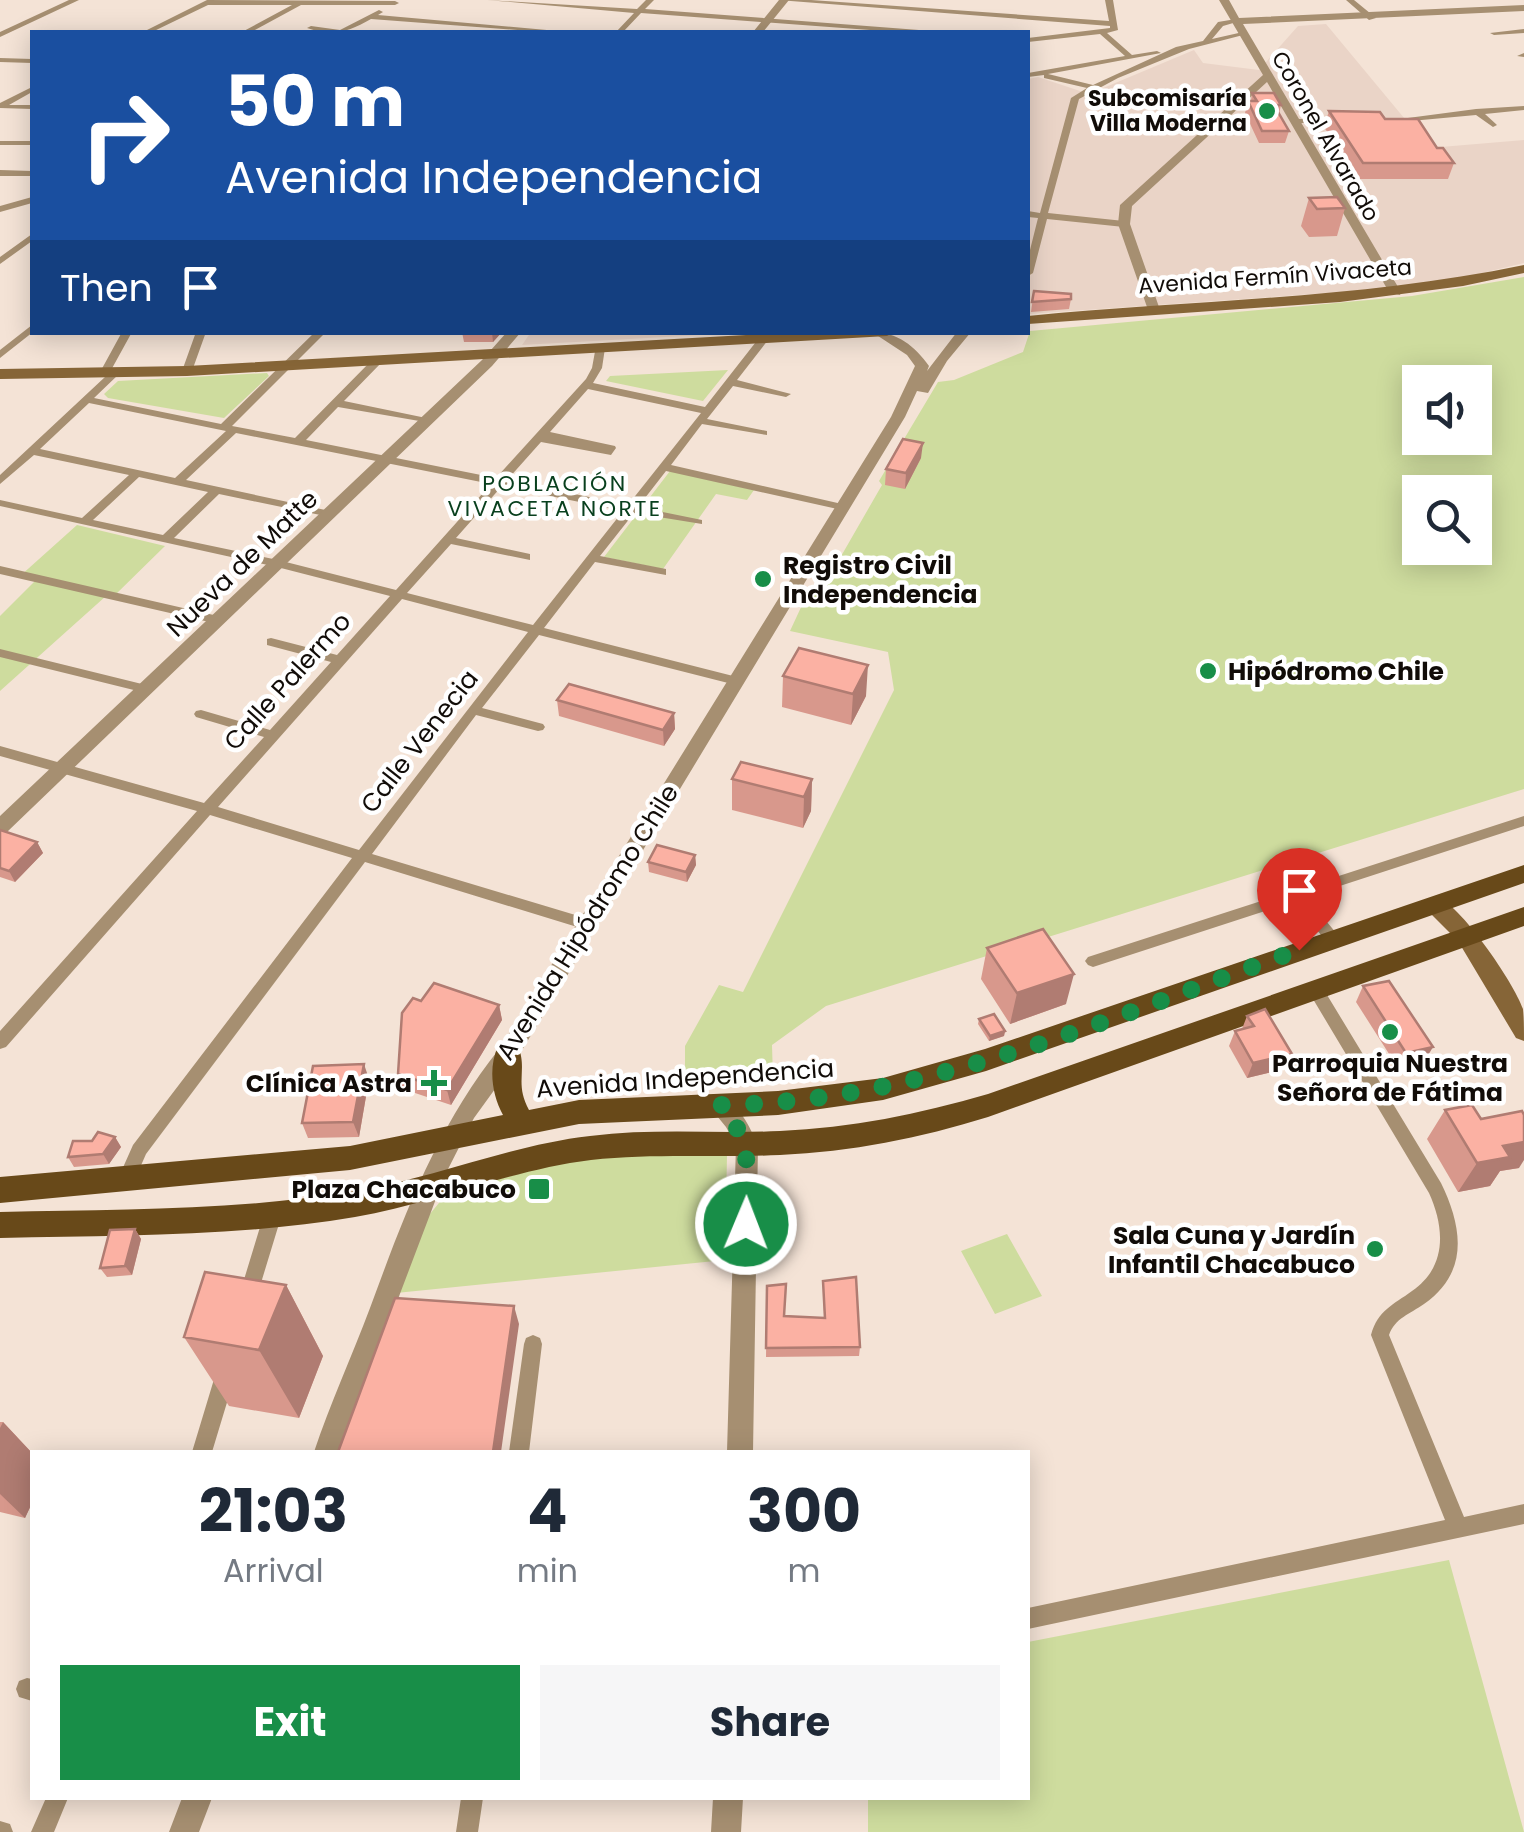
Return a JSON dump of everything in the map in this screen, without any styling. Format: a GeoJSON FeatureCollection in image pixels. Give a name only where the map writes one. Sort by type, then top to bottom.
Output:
{"type":"FeatureCollection","features":[{"type":"Feature","properties":{"kind":"main road","name":"Avenida Fermín Vivaceta"},"geometry":{"type":"LineString","coordinates":[[1030,320],[1154,307],[1394,292],[1524,269]]}},
{"type":"Feature","properties":{"kind":"main road"},"geometry":{"type":"LineString","coordinates":[[0,374],[188,371],[600,348],[704,338],[763,340],[837,335]]}},
{"type":"Feature","properties":{"kind":"main road","name":"Avenida Independencia"},"geometry":{"type":"LineString","coordinates":[[0,1190],[350,1158],[522,1121],[607,1110],[823,1099],[929,1078],[1524,874]]}},
{"type":"Feature","properties":{"kind":"main road"},"geometry":{"type":"LineString","coordinates":[[1434,904],[1466,935],[1524,1031]]}},
{"type":"Feature","properties":{"kind":"main road"},"geometry":{"type":"LineString","coordinates":[[2,1228],[272,1214],[352,1205],[515,1161],[584,1149],[839,1140],[931,1123],[1524,916]]}},
{"type":"Feature","properties":{"kind":"main road"},"geometry":{"type":"LineString","coordinates":[[508,1054],[506,1095],[522,1121]]}},
{"type":"Feature","properties":{"kind":"street"},"geometry":{"type":"LineString","coordinates":[[0,34],[75,0]]}},
{"type":"Feature","properties":{"kind":"street"},"geometry":{"type":"LineString","coordinates":[[491,0],[863,30],[882,4]]}},
{"type":"Feature","properties":{"kind":"street"},"geometry":{"type":"LineString","coordinates":[[621,30],[650,0]]}},
{"type":"Feature","properties":{"kind":"street"},"geometry":{"type":"LineString","coordinates":[[760,30],[783,0],[882,4],[1114,27]]}},
{"type":"Feature","properties":{"kind":"street"},"geometry":{"type":"LineString","coordinates":[[1110,0],[1114,27]]}},
{"type":"Feature","properties":{"kind":"street","name":"Coronel Alvarado"},"geometry":{"type":"LineString","coordinates":[[1224,0],[1394,292]]}},
{"type":"Feature","properties":{"kind":"street"},"geometry":{"type":"LineString","coordinates":[[1350,0],[1372,18]]}},
{"type":"Feature","properties":{"kind":"street"},"geometry":{"type":"LineString","coordinates":[[1517,0],[1524,7]]}},
{"type":"Feature","properties":{"kind":"street"},"geometry":{"type":"LineString","coordinates":[[494,27],[514,1]]}},
{"type":"Feature","properties":{"kind":"street"},"geometry":{"type":"LineString","coordinates":[[151,30],[210,2],[397,2]]}},
{"type":"Feature","properties":{"kind":"street"},"geometry":{"type":"LineString","coordinates":[[345,30],[397,2]]}},
{"type":"Feature","properties":{"kind":"street"},"geometry":{"type":"LineString","coordinates":[[250,30],[302,3]]}},
{"type":"Feature","properties":{"kind":"street"},"geometry":{"type":"LineString","coordinates":[[1205,42],[1222,24],[1236,21],[1372,18],[1524,7]]}},
{"type":"Feature","properties":{"kind":"street"},"geometry":{"type":"LineString","coordinates":[[370,17],[537,30]]}},
{"type":"Feature","properties":{"kind":"street"},"geometry":{"type":"LineString","coordinates":[[1030,40],[1102,32],[1114,27]]}},
{"type":"Feature","properties":{"kind":"street"},"geometry":{"type":"LineString","coordinates":[[311,28],[326,30]]}},
{"type":"Feature","properties":{"kind":"street"},"geometry":{"type":"LineString","coordinates":[[1494,33],[1524,31]]}},
{"type":"Feature","properties":{"kind":"street"},"geometry":{"type":"LineString","coordinates":[[1102,32],[1130,58]]}},
{"type":"Feature","properties":{"kind":"street"},"geometry":{"type":"LineString","coordinates":[[1030,265],[1074,100],[1092,87],[1186,48],[1244,34]]}},
{"type":"Feature","properties":{"kind":"street"},"geometry":{"type":"LineString","coordinates":[[1032,75],[1186,48]]}},
{"type":"Feature","properties":{"kind":"street"},"geometry":{"type":"LineString","coordinates":[[0,60],[30,61]]}},
{"type":"Feature","properties":{"kind":"street"},"geometry":{"type":"LineString","coordinates":[[1032,75],[1092,87]]}},
{"type":"Feature","properties":{"kind":"street"},"geometry":{"type":"LineString","coordinates":[[1154,307],[1124,224],[1126,205],[1268,75]]}},
{"type":"Feature","properties":{"kind":"street"},"geometry":{"type":"LineString","coordinates":[[1256,86],[1275,87]]}},
{"type":"Feature","properties":{"kind":"street"},"geometry":{"type":"LineString","coordinates":[[0,106],[30,90]]}},
{"type":"Feature","properties":{"kind":"street"},"geometry":{"type":"LineString","coordinates":[[0,106],[30,107]]}},
{"type":"Feature","properties":{"kind":"street"},"geometry":{"type":"LineString","coordinates":[[1381,122],[1524,108]]}},
{"type":"Feature","properties":{"kind":"street"},"geometry":{"type":"LineString","coordinates":[[1476,111],[1492,126]]}},
{"type":"Feature","properties":{"kind":"street"},"geometry":{"type":"LineString","coordinates":[[1295,121],[1364,122]]}},
{"type":"Feature","properties":{"kind":"street"},"geometry":{"type":"LineString","coordinates":[[0,143],[30,143]]}},
{"type":"Feature","properties":{"kind":"street"},"geometry":{"type":"LineString","coordinates":[[0,173],[30,174]]}},
{"type":"Feature","properties":{"kind":"street"},"geometry":{"type":"LineString","coordinates":[[2,201],[30,198]]}},
{"type":"Feature","properties":{"kind":"street"},"geometry":{"type":"LineString","coordinates":[[1030,214],[1124,224]]}},
{"type":"Feature","properties":{"kind":"street"},"geometry":{"type":"LineString","coordinates":[[0,260],[30,238]]}},
{"type":"Feature","properties":{"kind":"street"},"geometry":{"type":"LineString","coordinates":[[0,355],[30,330]]}},
{"type":"Feature","properties":{"kind":"street"},"geometry":{"type":"LineString","coordinates":[[0,481],[88,400],[109,374],[126,335]]}},
{"type":"Feature","properties":{"kind":"street"},"geometry":{"type":"LineString","coordinates":[[188,371],[200,335]]}},
{"type":"Feature","properties":{"kind":"street"},"geometry":{"type":"LineString","coordinates":[[177,482],[318,335]]}},
{"type":"Feature","properties":{"kind":"street","name":"Nueva de Matte"},"geometry":{"type":"LineString","coordinates":[[0,828],[513,335]]}},
{"type":"Feature","properties":{"kind":"street","name":"Avenida Hipódromo Chile"},"geometry":{"type":"LineString","coordinates":[[328,1450],[428,1187],[454,1136],[898,417],[922,366],[912,352],[872,335]]}},
{"type":"Feature","properties":{"kind":"street","name":"Avenida Hipódromo Chile"},"geometry":{"type":"LineString","coordinates":[[898,417],[911,407],[962,335]]}},
{"type":"Feature","properties":{"kind":"street","name":"Calle Venecia"},"geometry":{"type":"LineString","coordinates":[[126,1181],[140,1150],[362,856],[763,340]]}},
{"type":"Feature","properties":{"kind":"street","name":"Calle Palermo"},"geometry":{"type":"LineString","coordinates":[[0,1042],[585,385],[597,368],[600,348]]}},
{"type":"Feature","properties":{"kind":"street"},"geometry":{"type":"LineString","coordinates":[[298,442],[378,360]]}},
{"type":"Feature","properties":{"kind":"street"},"geometry":{"type":"LineString","coordinates":[[730,382],[786,394]]}},
{"type":"Feature","properties":{"kind":"street"},"geometry":{"type":"LineString","coordinates":[[585,385],[762,434]]}},
{"type":"Feature","properties":{"kind":"street"},"geometry":{"type":"LineString","coordinates":[[88,400],[698,522]]}},
{"type":"Feature","properties":{"kind":"street"},"geometry":{"type":"LineString","coordinates":[[336,404],[427,421]]}},
{"type":"Feature","properties":{"kind":"street"},"geometry":{"type":"LineString","coordinates":[[539,436],[577,444]]}},
{"type":"Feature","properties":{"kind":"street"},"geometry":{"type":"LineString","coordinates":[[32,451],[330,514]]}},
{"type":"Feature","properties":{"kind":"street"},"geometry":{"type":"LineString","coordinates":[[664,467],[842,507]]}},
{"type":"Feature","properties":{"kind":"street"},"geometry":{"type":"LineString","coordinates":[[84,522],[137,473]]}},
{"type":"Feature","properties":{"kind":"street"},"geometry":{"type":"LineString","coordinates":[[166,540],[216,490]]}},
{"type":"Feature","properties":{"kind":"street"},"geometry":{"type":"LineString","coordinates":[[0,504],[278,564],[736,680]]}},
{"type":"Feature","properties":{"kind":"street"},"geometry":{"type":"LineString","coordinates":[[446,539],[526,557]]}},
{"type":"Feature","properties":{"kind":"street"},"geometry":{"type":"LineString","coordinates":[[594,558],[662,572]]}},
{"type":"Feature","properties":{"kind":"street"},"geometry":{"type":"LineString","coordinates":[[0,570],[218,620]]}},
{"type":"Feature","properties":{"kind":"street"},"geometry":{"type":"LineString","coordinates":[[271,642],[339,660]]}},
{"type":"Feature","properties":{"kind":"street"},"geometry":{"type":"LineString","coordinates":[[0,653],[146,688]]}},
{"type":"Feature","properties":{"kind":"street"},"geometry":{"type":"LineString","coordinates":[[473,710],[538,727]]}},
{"type":"Feature","properties":{"kind":"street"},"geometry":{"type":"LineString","coordinates":[[201,714],[273,735]]}},
{"type":"Feature","properties":{"kind":"street"},"geometry":{"type":"LineString","coordinates":[[0,751],[587,924]]}},
{"type":"Feature","properties":{"kind":"street"},"geometry":{"type":"LineString","coordinates":[[1094,961],[1524,821]]}},
{"type":"Feature","properties":{"kind":"street"},"geometry":{"type":"LineString","coordinates":[[1296,895],[1332,938]]}},
{"type":"Feature","properties":{"kind":"street"},"geometry":{"type":"LineString","coordinates":[[1315,989],[1446,1210],[1451,1240],[1444,1269],[1424,1294],[1388,1316],[1380,1335],[1458,1527]]}},
{"type":"Feature","properties":{"kind":"street"},"geometry":{"type":"LineString","coordinates":[[719,1105],[738,1125],[746,1144],[740,1450]]}},
{"type":"Feature","properties":{"kind":"street"},"geometry":{"type":"LineString","coordinates":[[245,1308],[272,1214]]}},
{"type":"Feature","properties":{"kind":"street"},"geometry":{"type":"LineString","coordinates":[[519,1450],[534,1344]]}},
{"type":"Feature","properties":{"kind":"street"},"geometry":{"type":"LineString","coordinates":[[203,1450],[228,1364]]}},
{"type":"Feature","properties":{"kind":"street"},"geometry":{"type":"LineString","coordinates":[[1030,1619],[1524,1514]]}},
{"type":"Feature","properties":{"kind":"street"},"geometry":{"type":"LineString","coordinates":[[42,1832],[56,1800]]}},
{"type":"Feature","properties":{"kind":"street"},"geometry":{"type":"LineString","coordinates":[[184,1832],[196,1800]]}},
{"type":"Feature","properties":{"kind":"street"},"geometry":{"type":"LineString","coordinates":[[467,1832],[472,1800]]}},
{"type":"Feature","properties":{"kind":"street"},"geometry":{"type":"LineString","coordinates":[[726,1832],[728,1800]]}},
{"type":"Feature","properties":{"kind":"shaded area"},"geometry":{"type":"Polygon","coordinates":[[[1326,24],[1429,148],[1524,140],[1524,263],[1461,278],[1386,289],[1030,314],[1030,79],[1038,77],[1089,94],[1194,50],[1203,63],[1259,70],[1298,26],[1326,24]]]}},
{"type":"Feature","properties":{"kind":"shaded area"},"geometry":{"type":"Polygon","coordinates":[[[529,335],[701,335],[522,345],[529,335]]]}},
{"type":"Feature","properties":{"kind":"green space","name":"Hipódromo Chile"},"geometry":{"type":"Polygon","coordinates":[[[1524,277],[1524,789],[826,1006],[772,1045],[773,1078],[685,1084],[685,1046],[719,985],[743,992],[894,690],[888,652],[790,631],[803,603],[821,591],[882,485],[879,481],[938,382],[954,380],[1023,352],[1030,331],[1412,296],[1524,277]]]}},
{"type":"Feature","properties":{"kind":"green space"},"geometry":{"type":"Polygon","coordinates":[[[728,370],[703,401],[606,381],[610,376],[728,370]]]}},
{"type":"Feature","properties":{"kind":"green space"},"geometry":{"type":"Polygon","coordinates":[[[267,373],[269,376],[224,418],[108,398],[104,394],[118,381],[267,373]]]}},
{"type":"Feature","properties":{"kind":"green space"},"geometry":{"type":"Polygon","coordinates":[[[670,471],[754,490],[747,500],[716,494],[663,569],[604,557],[670,471]]]}},
{"type":"Feature","properties":{"kind":"green space"},"geometry":{"type":"Polygon","coordinates":[[[77,525],[165,546],[113,597],[106,596],[0,691],[0,616],[36,580],[19,577],[77,525]]]}},
{"type":"Feature","properties":{"kind":"green space","name":"Plaza Chacabuco"},"geometry":{"type":"Polygon","coordinates":[[[727,1155],[725,1260],[396,1293],[420,1226],[448,1192],[580,1158],[727,1155]]]}},
{"type":"Feature","properties":{"kind":"green space"},"geometry":{"type":"Polygon","coordinates":[[[1007,1234],[1042,1296],[995,1314],[961,1251],[1007,1234]]]}},
{"type":"Feature","properties":{"kind":"green space"},"geometry":{"type":"Polygon","coordinates":[[[1449,1560],[1524,1832],[868,1832],[868,1800],[1030,1800],[1030,1642],[1449,1560]]]}},
{"type":"Feature","properties":{"kind":"building"},"geometry":{"type":"Polygon","coordinates":[[[1252,93],[1274,93],[1281,105],[1274,105],[1289,131],[1262,131],[1248,101],[1257,101],[1252,93]]]}},
{"type":"Feature","properties":{"kind":"building"},"geometry":{"type":"Polygon","coordinates":[[[1329,111],[1380,112],[1385,119],[1418,119],[1437,148],[1443,148],[1454,163],[1363,163],[1329,111]]]}},
{"type":"Feature","properties":{"kind":"building"},"geometry":{"type":"Polygon","coordinates":[[[1337,197],[1345,208],[1317,209],[1309,198],[1337,197]]]}},
{"type":"Feature","properties":{"kind":"building"},"geometry":{"type":"Polygon","coordinates":[[[1034,291],[1071,294],[1071,299],[1032,302],[1034,291]]]}},
{"type":"Feature","properties":{"kind":"building"},"geometry":{"type":"Polygon","coordinates":[[[903,439],[923,443],[906,473],[886,469],[903,439]]]}},
{"type":"Feature","properties":{"kind":"building"},"geometry":{"type":"Polygon","coordinates":[[[799,648],[868,665],[853,694],[783,676],[799,648]]]}},
{"type":"Feature","properties":{"kind":"building"},"geometry":{"type":"Polygon","coordinates":[[[569,684],[674,713],[663,730],[557,700],[569,684]]]}},
{"type":"Feature","properties":{"kind":"building"},"geometry":{"type":"Polygon","coordinates":[[[741,762],[812,779],[804,797],[732,779],[741,762]]]}},
{"type":"Feature","properties":{"kind":"building"},"geometry":{"type":"Polygon","coordinates":[[[0,830],[37,842],[9,871],[0,868],[0,830]]]}},
{"type":"Feature","properties":{"kind":"building"},"geometry":{"type":"Polygon","coordinates":[[[657,845],[695,855],[686,872],[648,862],[657,845]]]}},
{"type":"Feature","properties":{"kind":"building"},"geometry":{"type":"Polygon","coordinates":[[[1043,929],[1074,974],[1017,993],[987,948],[1043,929]]]}},
{"type":"Feature","properties":{"kind":"building"},"geometry":{"type":"Polygon","coordinates":[[[1389,981],[1433,1047],[1406,1053],[1363,986],[1389,981]]]}},
{"type":"Feature","properties":{"kind":"building"},"geometry":{"type":"Polygon","coordinates":[[[434,983],[499,1005],[447,1090],[398,1074],[402,1013],[413,998],[421,1001],[434,983]]]}},
{"type":"Feature","properties":{"kind":"building"},"geometry":{"type":"Polygon","coordinates":[[[1265,1009],[1292,1054],[1253,1063],[1235,1031],[1254,1026],[1247,1016],[1265,1009]]]}},
{"type":"Feature","properties":{"kind":"building"},"geometry":{"type":"Polygon","coordinates":[[[994,1014],[1005,1031],[990,1036],[979,1019],[994,1014]]]}},
{"type":"Feature","properties":{"kind":"building"},"geometry":{"type":"Polygon","coordinates":[[[364,1064],[353,1122],[302,1123],[313,1066],[364,1064]]]}},
{"type":"Feature","properties":{"kind":"building"},"geometry":{"type":"Polygon","coordinates":[[[1472,1105],[1481,1119],[1522,1111],[1524,1142],[1503,1146],[1510,1157],[1477,1163],[1445,1110],[1472,1105]]]}},
{"type":"Feature","properties":{"kind":"building"},"geometry":{"type":"Polygon","coordinates":[[[98,1132],[115,1137],[103,1154],[68,1157],[73,1141],[92,1141],[98,1132]]]}},
{"type":"Feature","properties":{"kind":"building"},"geometry":{"type":"Polygon","coordinates":[[[135,1229],[125,1266],[100,1268],[110,1230],[135,1229]]]}},
{"type":"Feature","properties":{"kind":"building"},"geometry":{"type":"Polygon","coordinates":[[[205,1272],[286,1285],[259,1350],[184,1337],[205,1272]]]}},
{"type":"Feature","properties":{"kind":"building"},"geometry":{"type":"Polygon","coordinates":[[[856,1277],[860,1347],[766,1348],[767,1286],[786,1284],[784,1316],[825,1318],[823,1281],[856,1277]]]}},
{"type":"Feature","properties":{"kind":"building"},"geometry":{"type":"Polygon","coordinates":[[[395,1298],[514,1306],[493,1450],[339,1450],[395,1298]]]}},
{"type":"Feature","properties":{"kind":"place","name":"Subcomisaría Villa Moderna"},"geometry":{"type":"Point","coordinates":[1267,111]}},
{"type":"Feature","properties":{"kind":"place","name":"Registro Civil Independencia"},"geometry":{"type":"Point","coordinates":[763,579]}},
{"type":"Feature","properties":{"kind":"place","name":"Hipódromo Chile"},"geometry":{"type":"Point","coordinates":[1208,671]}},
{"type":"Feature","properties":{"kind":"place","name":"Parroquia Nuestra Señora de Fátima"},"geometry":{"type":"Point","coordinates":[1390,1032]}},
{"type":"Feature","properties":{"kind":"place","name":"Clínica Astra"},"geometry":{"type":"Point","coordinates":[434,1083]}},
{"type":"Feature","properties":{"kind":"place","name":"Plaza Chacabuco"},"geometry":{"type":"Point","coordinates":[539,1189]}},
{"type":"Feature","properties":{"kind":"place","name":"Sala Cuna y Jardín Infantil Chacabuco"},"geometry":{"type":"Point","coordinates":[1375,1249]}},
{"type":"Feature","properties":{"kind":"district","name":"POBLACIÓN VIVACETA NORTE"},"geometry":{"type":"Point","coordinates":[555,496]}},
{"type":"Feature","properties":{"kind":"route"},"geometry":{"type":"LineString","coordinates":[[746,1224],[746,1144],[738,1125],[719,1105],[823,1099],[946,1073],[1299,950]]}}]}
